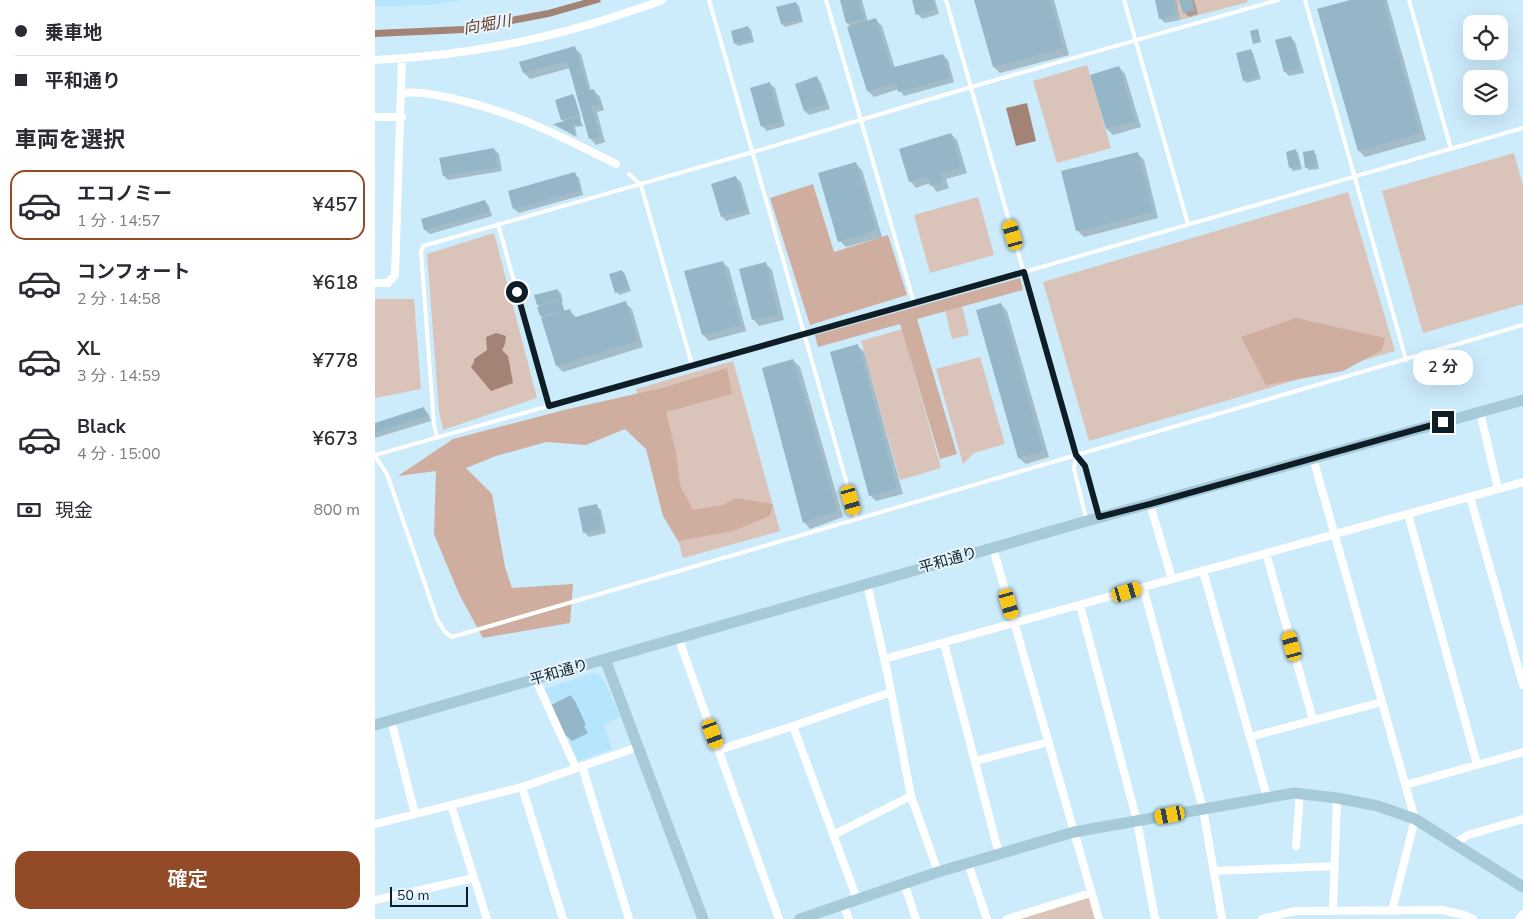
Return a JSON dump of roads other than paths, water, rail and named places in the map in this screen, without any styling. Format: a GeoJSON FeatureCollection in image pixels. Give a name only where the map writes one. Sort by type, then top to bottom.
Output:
{"type":"FeatureCollection","features":[{"type":"Feature","properties":{"kind":"street"},"geometry":{"type":"LineString","coordinates":[[375,60],[402,59],[506,44],[595,23],[662,0]]}},
{"type":"Feature","properties":{"kind":"street"},"geometry":{"type":"LineString","coordinates":[[375,283],[388,283],[395,276],[402,118],[402,59]]}},
{"type":"Feature","properties":{"kind":"street"},"geometry":{"type":"LineString","coordinates":[[402,93],[431,94],[503,112],[545,128],[616,164]]}},
{"type":"Feature","properties":{"kind":"street"},"geometry":{"type":"LineString","coordinates":[[375,117],[402,118]]}},
{"type":"Feature","properties":{"kind":"street","name":"平和通り"},"geometry":{"type":"LineString","coordinates":[[375,725],[1087,520],[1523,400]]}},
{"type":"Feature","properties":{"kind":"street"},"geometry":{"type":"LineString","coordinates":[[1480,412],[1498,489]]}},
{"type":"Feature","properties":{"kind":"street"},"geometry":{"type":"LineString","coordinates":[[1313,458],[1415,819],[1392,911]]}},
{"type":"Feature","properties":{"kind":"street"},"geometry":{"type":"LineString","coordinates":[[884,659],[1523,482]]}},
{"type":"Feature","properties":{"kind":"street"},"geometry":{"type":"LineString","coordinates":[[1470,497],[1523,685]]}},
{"type":"Feature","properties":{"kind":"street"},"geometry":{"type":"LineString","coordinates":[[1150,504],[1172,579]]}},
{"type":"Feature","properties":{"kind":"street"},"geometry":{"type":"LineString","coordinates":[[1408,514],[1477,764]]}},
{"type":"Feature","properties":{"kind":"street"},"geometry":{"type":"LineString","coordinates":[[993,548],[1099,919]]}},
{"type":"Feature","properties":{"kind":"street"},"geometry":{"type":"LineString","coordinates":[[1266,553],[1313,720]]}},
{"type":"Feature","properties":{"kind":"street"},"geometry":{"type":"LineString","coordinates":[[1203,571],[1267,796]]}},
{"type":"Feature","properties":{"kind":"street"},"geometry":{"type":"LineString","coordinates":[[867,583],[911,796],[938,872]]}},
{"type":"Feature","properties":{"kind":"street"},"geometry":{"type":"LineString","coordinates":[[1143,587],[1203,808],[1222,919]]}},
{"type":"Feature","properties":{"kind":"street"},"geometry":{"type":"LineString","coordinates":[[1079,605],[1137,821],[1155,919]]}},
{"type":"Feature","properties":{"kind":"street"},"geometry":{"type":"LineString","coordinates":[[678,637],[779,919]]}},
{"type":"Feature","properties":{"kind":"street"},"geometry":{"type":"LineString","coordinates":[[944,642],[999,854]]}},
{"type":"Feature","properties":{"kind":"street"},"geometry":{"type":"LineString","coordinates":[[605,659],[703,919]]}},
{"type":"Feature","properties":{"kind":"street"},"geometry":{"type":"LineString","coordinates":[[535,678],[579,767],[629,919]]}},
{"type":"Feature","properties":{"kind":"street"},"geometry":{"type":"LineString","coordinates":[[719,750],[891,692]]}},
{"type":"Feature","properties":{"kind":"street"},"geometry":{"type":"LineString","coordinates":[[1249,737],[1382,702]]}},
{"type":"Feature","properties":{"kind":"street"},"geometry":{"type":"LineString","coordinates":[[391,720],[415,814]]}},
{"type":"Feature","properties":{"kind":"street"},"geometry":{"type":"LineString","coordinates":[[793,726],[857,899]]}},
{"type":"Feature","properties":{"kind":"street"},"geometry":{"type":"LineString","coordinates":[[975,761],[1049,742]]}},
{"type":"Feature","properties":{"kind":"street"},"geometry":{"type":"LineString","coordinates":[[375,824],[522,787],[638,747]]}},
{"type":"Feature","properties":{"kind":"street"},"geometry":{"type":"LineString","coordinates":[[1405,785],[1523,752]]}},
{"type":"Feature","properties":{"kind":"street"},"geometry":{"type":"LineString","coordinates":[[522,787],[563,919]]}},
{"type":"Feature","properties":{"kind":"street"},"geometry":{"type":"LineString","coordinates":[[800,919],[938,872],[1074,832],[1267,796],[1294,793],[1337,798],[1378,806],[1415,819],[1521,883]]}},
{"type":"Feature","properties":{"kind":"street"},"geometry":{"type":"LineString","coordinates":[[1296,846],[1300,793]]}},
{"type":"Feature","properties":{"kind":"street"},"geometry":{"type":"LineString","coordinates":[[833,835],[911,796]]}},
{"type":"Feature","properties":{"kind":"street"},"geometry":{"type":"LineString","coordinates":[[1333,911],[1337,798]]}},
{"type":"Feature","properties":{"kind":"street"},"geometry":{"type":"LineString","coordinates":[[451,805],[487,919]]}},
{"type":"Feature","properties":{"kind":"street"},"geometry":{"type":"LineString","coordinates":[[1455,843],[1468,835],[1523,819]]}},
{"type":"Feature","properties":{"kind":"street"},"geometry":{"type":"LineString","coordinates":[[968,863],[987,919]]}},
{"type":"Feature","properties":{"kind":"street"},"geometry":{"type":"LineString","coordinates":[[1214,871],[1335,866]]}},
{"type":"Feature","properties":{"kind":"street"},"geometry":{"type":"LineString","coordinates":[[375,900],[474,878]]}},
{"type":"Feature","properties":{"kind":"street"},"geometry":{"type":"LineString","coordinates":[[905,883],[915,919]]}},
{"type":"Feature","properties":{"kind":"street"},"geometry":{"type":"LineString","coordinates":[[1007,919],[1091,893]]}},
{"type":"Feature","properties":{"kind":"street"},"geometry":{"type":"LineString","coordinates":[[843,904],[849,919]]}},
{"type":"Feature","properties":{"kind":"street"},"geometry":{"type":"LineString","coordinates":[[1262,919],[1295,911],[1442,910],[1473,919]]}},
{"type":"Feature","properties":{"kind":"street"},"geometry":{"type":"LineString","coordinates":[[1519,919],[1523,914]]}},
{"type":"Feature","properties":{"kind":"lane"},"geometry":{"type":"LineString","coordinates":[[709,0],[857,519]]}},
{"type":"Feature","properties":{"kind":"lane"},"geometry":{"type":"LineString","coordinates":[[826,0],[913,302]]}},
{"type":"Feature","properties":{"kind":"lane"},"geometry":{"type":"LineString","coordinates":[[946,0],[1076,455],[1085,466],[1099,517]]}},
{"type":"Feature","properties":{"kind":"lane"},"geometry":{"type":"LineString","coordinates":[[1123,0],[1188,224]]}},
{"type":"Feature","properties":{"kind":"lane"},"geometry":{"type":"LineString","coordinates":[[437,438],[433,424],[421,252],[423,246],[641,185],[860,119],[1278,0]]}},
{"type":"Feature","properties":{"kind":"lane"},"geometry":{"type":"LineString","coordinates":[[1305,0],[1406,360]]}},
{"type":"Feature","properties":{"kind":"lane"},"geometry":{"type":"LineString","coordinates":[[1409,0],[1451,149]]}},
{"type":"Feature","properties":{"kind":"lane"},"geometry":{"type":"LineString","coordinates":[[1523,128],[375,456],[387,474],[437,619],[445,632],[452,637],[1523,325]]}},
{"type":"Feature","properties":{"kind":"lane"},"geometry":{"type":"LineString","coordinates":[[629,174],[641,185],[692,365]]}},
{"type":"Feature","properties":{"kind":"lane"},"geometry":{"type":"LineString","coordinates":[[498,224],[549,406]]}},
{"type":"Feature","properties":{"kind":"lane"},"geometry":{"type":"LineString","coordinates":[[1076,455],[1074,470],[1087,520]]}},
{"type":"Feature","properties":{"kind":"water","name":"向堀川"},"geometry":{"type":"Polygon","coordinates":[[[584,0],[600,0],[601,2],[549,17],[464,33],[375,37],[375,30],[464,26],[548,10],[584,0]]]}},
{"type":"Feature","properties":{"kind":"water"},"geometry":{"type":"Polygon","coordinates":[[[1027,103],[1036,141],[1016,146],[1006,108],[1027,103]]]}},
{"type":"Feature","properties":{"kind":"water"},"geometry":{"type":"Polygon","coordinates":[[[496,333],[506,336],[502,350],[508,356],[513,383],[491,391],[471,367],[474,359],[487,350],[486,337],[496,333]]]}}]}
